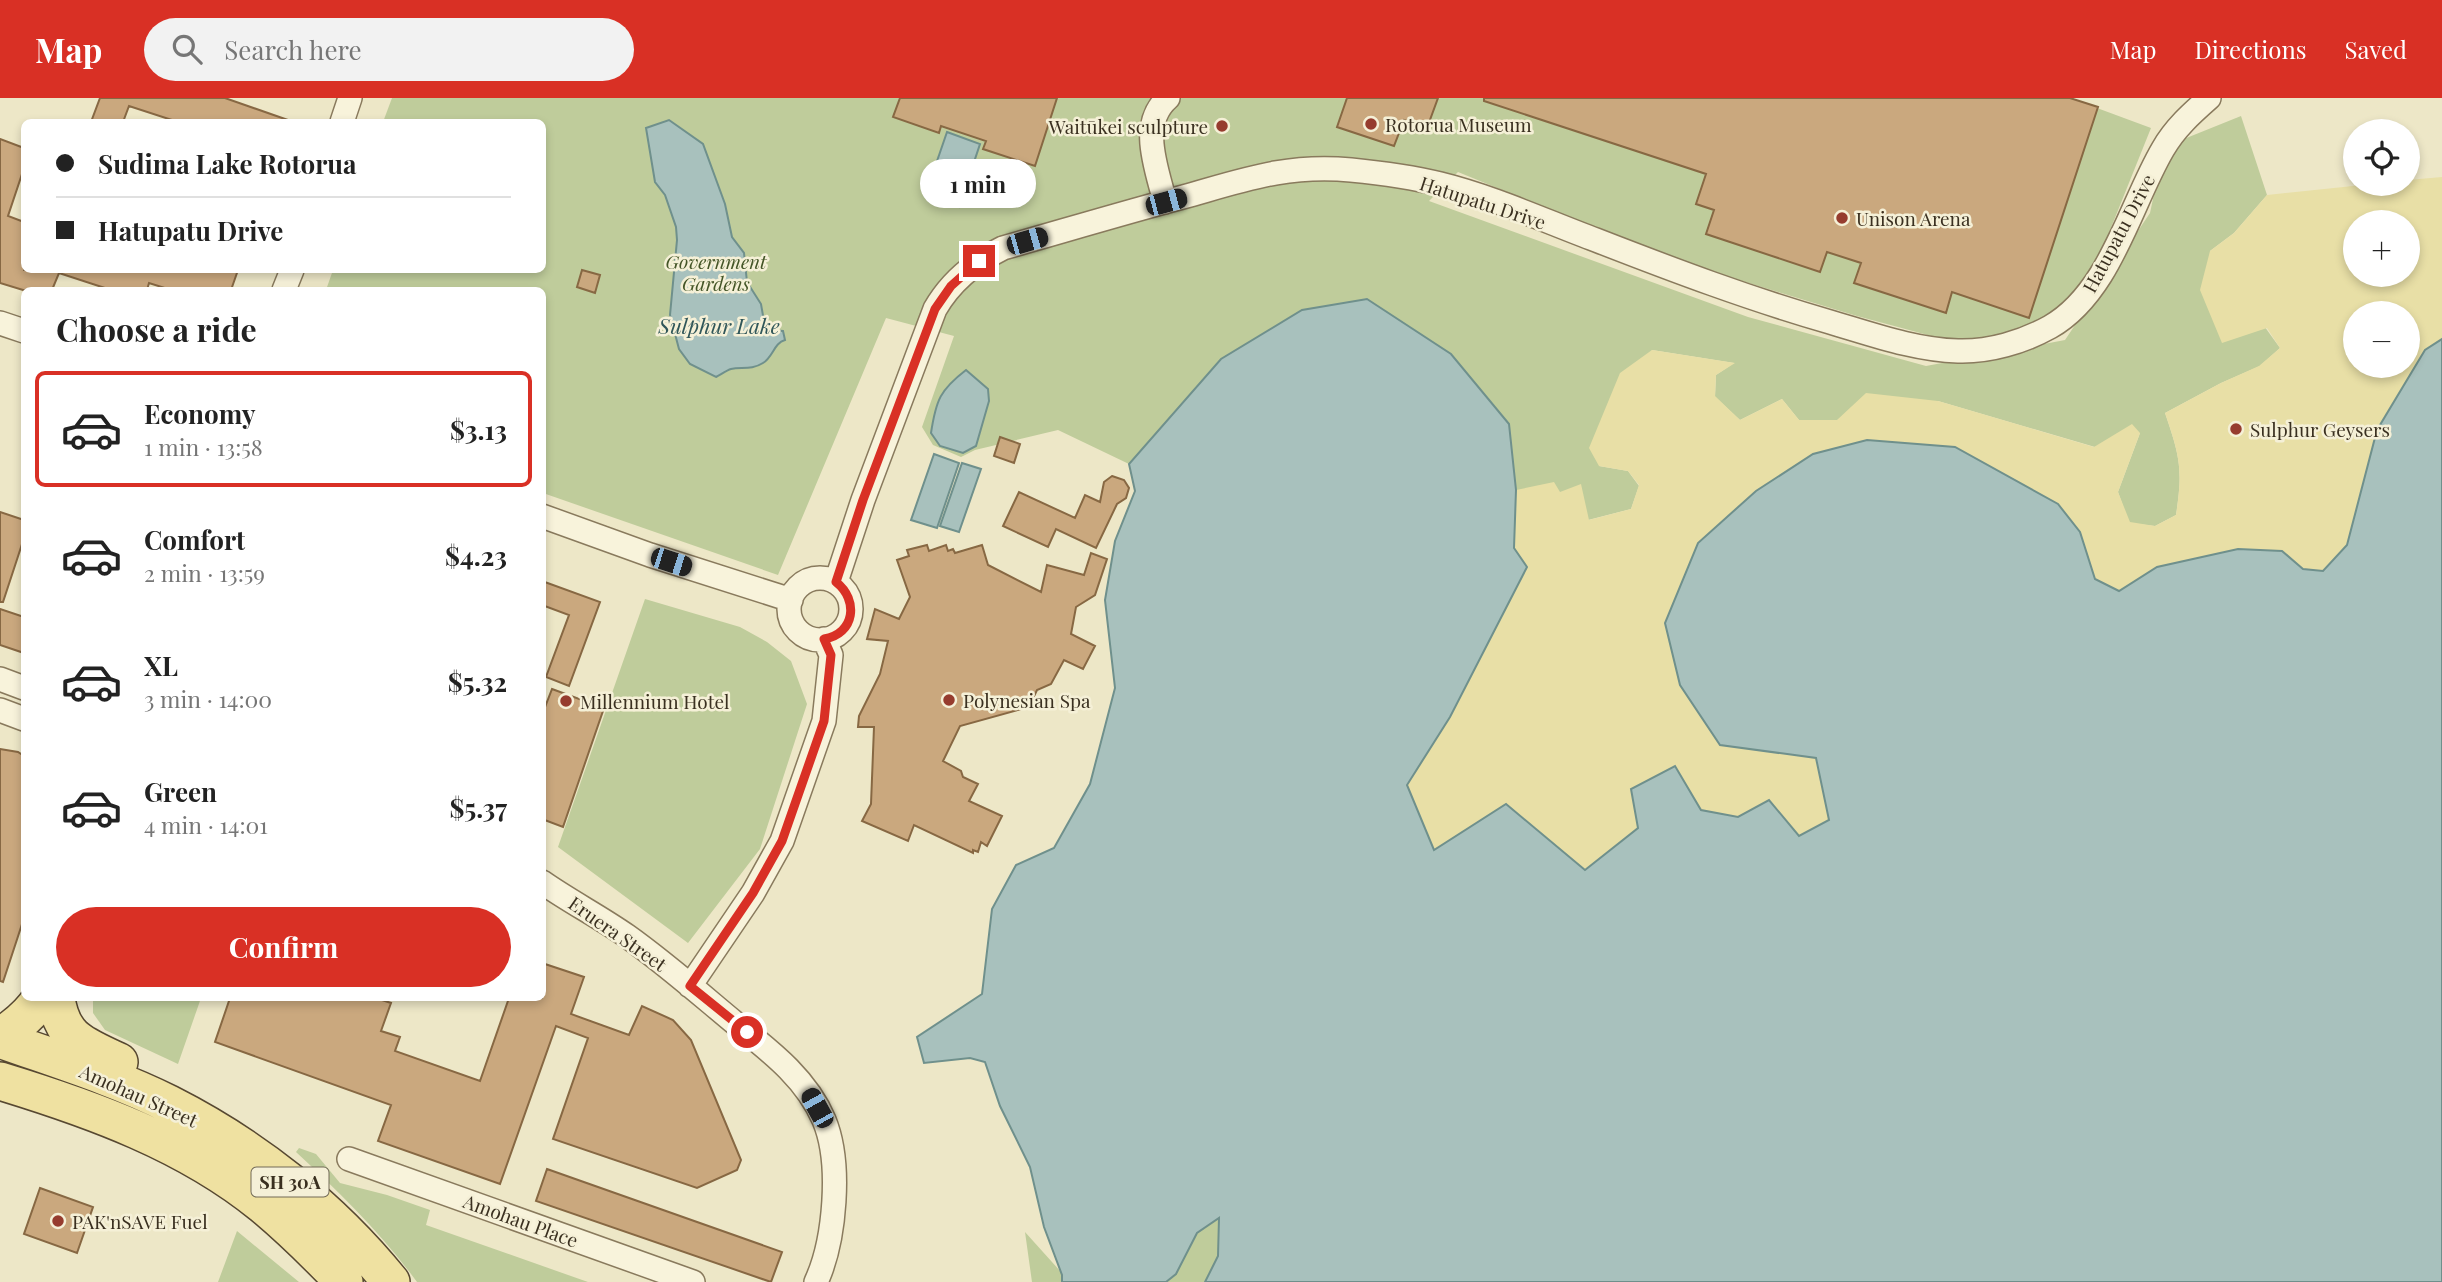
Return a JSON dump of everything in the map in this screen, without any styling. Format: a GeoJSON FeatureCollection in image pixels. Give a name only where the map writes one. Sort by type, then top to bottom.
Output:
{"type":"FeatureCollection","features":[{"type":"Feature","properties":{"kind":"main road"},"geometry":{"type":"LineString","coordinates":[[0,1038],[39,1001]]}},
{"type":"Feature","properties":{"kind":"main road"},"geometry":{"type":"LineString","coordinates":[[56,1001],[59,1017],[67,1032],[84,1044],[137,1071],[170,1104]]}},
{"type":"Feature","properties":{"kind":"main road","name":"Amohau Street"},"geometry":{"type":"LineString","coordinates":[[0,1038],[94,1072],[170,1104],[221,1134],[294,1185],[344,1230],[391,1282]]}},
{"type":"Feature","properties":{"kind":"main road","name":"Amohau Street"},"geometry":{"type":"LineString","coordinates":[[0,1081],[119,1121],[193,1158],[263,1205],[344,1282]]}},
{"type":"Feature","properties":{"kind":"street"},"geometry":{"type":"LineString","coordinates":[[343,119],[350,98]]}},
{"type":"Feature","properties":{"kind":"street"},"geometry":{"type":"LineString","coordinates":[[1166,202],[1156,166],[1152,130],[1156,112],[1168,98]]}},
{"type":"Feature","properties":{"kind":"street","name":"Hatupatu Drive"},"geometry":{"type":"LineString","coordinates":[[836,582],[863,500],[928,324],[943,295],[979,261],[1003,248],[1261,174],[1296,169],[1350,170],[1424,181],[1490,200],[1791,311],[1930,348],[1981,351],[2039,333],[2055,324],[2086,296],[2117,244],[2164,147],[2178,127],[2209,98]]}},
{"type":"Feature","properties":{"kind":"street"},"geometry":{"type":"LineString","coordinates":[[0,323],[21,330]]}},
{"type":"Feature","properties":{"kind":"street"},"geometry":{"type":"LineString","coordinates":[[546,517],[650,555],[790,600]]}},
{"type":"Feature","properties":{"kind":"street"},"geometry":{"type":"LineString","coordinates":[[827,578],[844,588],[850,597],[850,618],[839,634],[824,639],[809,638],[795,626],[789,609],[790,600],[794,591],[809,580],[827,578]]}},
{"type":"Feature","properties":{"kind":"street"},"geometry":{"type":"LineString","coordinates":[[690,986],[740,914],[782,841],[824,721],[831,655],[824,639]]}},
{"type":"Feature","properties":{"kind":"street"},"geometry":{"type":"LineString","coordinates":[[0,679],[21,687]]}},
{"type":"Feature","properties":{"kind":"street"},"geometry":{"type":"LineString","coordinates":[[0,710],[21,718]]}},
{"type":"Feature","properties":{"kind":"street","name":"Eruera Street"},"geometry":{"type":"LineString","coordinates":[[546,885],[627,936],[690,986],[777,1057],[810,1096],[824,1121],[830,1141],[834,1178],[828,1250],[816,1282]]}},
{"type":"Feature","properties":{"kind":"street","name":"Amohau Place"},"geometry":{"type":"LineString","coordinates":[[349,1158],[693,1282]]}},
{"type":"Feature","properties":{"kind":"green space","name":"Government Gardens"},"geometry":{"type":"Polygon","coordinates":[[[392,98],[2070,98],[2151,128],[2096,265],[2053,316],[1996,338],[1950,341],[1676,261],[1458,172],[1429,201],[1748,317],[1926,366],[2065,340],[2150,213],[2164,147],[2241,116],[2267,195],[2234,233],[2210,251],[2280,348],[2260,366],[2165,413],[2179,463],[2176,515],[2155,526],[2129,523],[2118,492],[2140,433],[2095,447],[1938,401],[1837,420],[1799,420],[1782,399],[1740,420],[1715,397],[1716,375],[1734,363],[1652,350],[1599,466],[1628,471],[1639,486],[1631,509],[1588,520],[1514,548],[2157,567],[2393,378],[2420,378],[2420,357],[2442,339],[2442,1282],[1032,1282],[1025,1232],[1061,1272],[1044,1227],[1030,1167],[1000,1106],[985,1062],[970,1058],[924,1063],[917,1037],[982,994],[992,909],[1016,865],[1054,848],[1090,784],[1115,688],[1105,600],[1115,541],[1135,491],[1129,464],[1058,430],[975,450],[961,457],[933,445],[922,427],[954,336],[886,318],[778,575],[546,494],[546,287],[327,287],[332,273],[546,273],[546,119],[384,119],[392,98]]]}},
{"type":"Feature","properties":{"kind":"green space"},"geometry":{"type":"Polygon","coordinates":[[[645,599],[740,627],[767,642],[791,661],[807,704],[760,849],[688,943],[558,847],[645,599]]]}},
{"type":"Feature","properties":{"kind":"green space"},"geometry":{"type":"Polygon","coordinates":[[[93,1001],[200,1001],[178,1064],[105,1030],[93,1013],[93,1001]]]}},
{"type":"Feature","properties":{"kind":"green space"},"geometry":{"type":"Polygon","coordinates":[[[299,1148],[316,1154],[340,1183],[430,1210],[426,1225],[588,1282],[417,1282],[360,1214],[296,1152],[299,1148]]]}},
{"type":"Feature","properties":{"kind":"green space"},"geometry":{"type":"Polygon","coordinates":[[[237,1231],[299,1282],[218,1282],[237,1231]]]}},
{"type":"Feature","properties":{"kind":"sand"},"geometry":{"type":"Polygon","coordinates":[[[2442,177],[2442,339],[2425,350],[2420,358],[2420,301],[2343,301],[2343,378],[2408,378],[2377,430],[2347,545],[2323,571],[2303,569],[2282,551],[2157,567],[2119,591],[2095,579],[2080,532],[2058,504],[1955,447],[1867,440],[1813,454],[1756,491],[1720,745],[1817,758],[1829,820],[1799,837],[1738,817],[1701,810],[1674,766],[1638,828],[1585,870],[1506,804],[1434,850],[1407,785],[1450,717],[1514,548],[1516,490],[1554,482],[1560,492],[1581,484],[1589,520],[1631,509],[1639,485],[1628,471],[1599,466],[1589,448],[1620,373],[1652,350],[1735,363],[1716,375],[1715,396],[1740,420],[1782,399],[1799,420],[1837,420],[1866,393],[1938,401],[2094,447],[2132,424],[2140,433],[2118,492],[2130,522],[2155,526],[2176,515],[2179,486],[2177,452],[2165,413],[2259,366],[2280,348],[2267,328],[2222,343],[2200,290],[2210,251],[2234,233],[2267,195],[2343,187],[2343,196],[2420,196],[2420,179],[2442,177]]]}},
{"type":"Feature","properties":{"kind":"water","name":"Sulphur Lake"},"geometry":{"type":"Polygon","coordinates":[[[669,120],[703,144],[725,204],[732,237],[744,253],[747,282],[761,304],[765,327],[768,330],[783,331],[785,340],[778,344],[763,363],[731,369],[716,377],[690,364],[679,349],[670,315],[676,227],[665,195],[655,182],[646,128],[669,120]]]}},
{"type":"Feature","properties":{"kind":"water"},"geometry":{"type":"Polygon","coordinates":[[[947,132],[980,144],[959,207],[925,196],[947,132]]]}},
{"type":"Feature","properties":{"kind":"water"},"geometry":{"type":"Polygon","coordinates":[[[1367,299],[1451,354],[1509,424],[1516,490],[1514,548],[1527,567],[1450,717],[1407,785],[1434,850],[1506,804],[1585,870],[1638,828],[1631,789],[1675,766],[1701,810],[1738,817],[1769,800],[1799,836],[1829,820],[1816,758],[1720,745],[1680,685],[1665,623],[1698,543],[1756,491],[1813,454],[1867,440],[1955,447],[2058,504],[2080,532],[2095,579],[2119,591],[2157,567],[2238,549],[2282,551],[2303,569],[2323,571],[2347,545],[2377,430],[2408,378],[2420,378],[2420,358],[2425,350],[2442,339],[2442,1282],[1205,1282],[1218,1256],[1219,1218],[1197,1233],[1176,1274],[1166,1282],[1062,1282],[1062,1275],[1044,1227],[1030,1167],[1000,1106],[985,1062],[970,1058],[924,1063],[917,1037],[982,994],[992,909],[1016,865],[1054,848],[1090,784],[1115,688],[1105,600],[1115,541],[1135,491],[1129,464],[1221,359],[1302,310],[1367,299]]]}},
{"type":"Feature","properties":{"kind":"water"},"geometry":{"type":"Polygon","coordinates":[[[966,370],[988,389],[989,401],[976,446],[963,453],[940,446],[931,433],[941,397],[950,384],[966,370]]]}},
{"type":"Feature","properties":{"kind":"water"},"geometry":{"type":"Polygon","coordinates":[[[934,454],[959,463],[937,528],[911,520],[934,454]]]}},
{"type":"Feature","properties":{"kind":"water"},"geometry":{"type":"Polygon","coordinates":[[[962,463],[981,469],[959,532],[940,526],[962,463]]]}},
{"type":"Feature","properties":{"kind":"building"},"geometry":{"type":"Polygon","coordinates":[[[100,98],[225,98],[285,119],[169,119],[129,106],[124,119],[92,119],[100,98]]]}},
{"type":"Feature","properties":{"kind":"building"},"geometry":{"type":"Polygon","coordinates":[[[900,98],[1057,98],[1035,166],[983,149],[986,141],[941,126],[939,133],[893,117],[900,98]]]}},
{"type":"Feature","properties":{"kind":"building","name":"Rotorua Museum"},"geometry":{"type":"Polygon","coordinates":[[[1347,98],[1438,98],[1427,128],[1404,120],[1394,146],[1337,127],[1347,98]]]}},
{"type":"Feature","properties":{"kind":"building","name":"Unison Arena"},"geometry":{"type":"Polygon","coordinates":[[[1484,98],[2070,98],[2098,107],[2029,318],[1952,292],[1946,313],[1854,283],[1861,263],[1827,252],[1820,272],[1706,234],[1714,210],[1696,204],[1706,174],[1484,101],[1484,98]]]}},
{"type":"Feature","properties":{"kind":"building"},"geometry":{"type":"Polygon","coordinates":[[[0,139],[21,147],[21,177],[8,216],[21,221],[21,273],[59,273],[53,287],[21,287],[21,289],[0,283],[0,139]]]}},
{"type":"Feature","properties":{"kind":"building"},"geometry":{"type":"Polygon","coordinates":[[[582,270],[600,275],[595,293],[577,287],[582,270]]]}},
{"type":"Feature","properties":{"kind":"building"},"geometry":{"type":"Polygon","coordinates":[[[59,273],[237,273],[232,287],[162,287],[149,283],[148,287],[102,287],[59,273]]]}},
{"type":"Feature","properties":{"kind":"building"},"geometry":{"type":"Polygon","coordinates":[[[1000,437],[1020,444],[1014,463],[994,456],[1000,437]]]}},
{"type":"Feature","properties":{"kind":"building"},"geometry":{"type":"Polygon","coordinates":[[[1112,476],[1124,480],[1129,488],[1126,498],[1117,504],[1096,548],[1056,529],[1048,547],[1003,526],[1019,492],[1075,518],[1085,495],[1100,502],[1104,482],[1112,476]]]}},
{"type":"Feature","properties":{"kind":"building"},"geometry":{"type":"Polygon","coordinates":[[[0,512],[21,519],[21,547],[3,602],[0,602],[0,512]]]}},
{"type":"Feature","properties":{"kind":"building","name":"Polynesian Spa"},"geometry":{"type":"Polygon","coordinates":[[[927,545],[929,551],[946,545],[948,551],[953,549],[955,553],[982,545],[988,565],[1041,592],[1047,565],[1084,575],[1091,553],[1107,559],[1095,595],[1076,607],[1071,634],[1095,646],[1083,669],[1064,660],[1051,684],[1037,690],[1029,707],[960,726],[943,761],[961,771],[963,777],[978,784],[969,801],[1002,816],[987,846],[981,842],[978,852],[973,850],[973,853],[914,825],[908,841],[862,821],[871,804],[874,727],[858,727],[859,716],[880,674],[888,641],[867,639],[875,609],[899,619],[910,597],[897,560],[909,556],[907,550],[927,545]]]}},
{"type":"Feature","properties":{"kind":"building"},"geometry":{"type":"Polygon","coordinates":[[[546,582],[600,602],[569,686],[546,677],[569,615],[546,606],[546,582]]]}},
{"type":"Feature","properties":{"kind":"building"},"geometry":{"type":"Polygon","coordinates":[[[0,609],[21,616],[21,652],[0,645],[0,609]]]}},
{"type":"Feature","properties":{"kind":"building"},"geometry":{"type":"Polygon","coordinates":[[[552,689],[604,708],[563,827],[546,821],[546,705],[552,689]]]}},
{"type":"Feature","properties":{"kind":"building"},"geometry":{"type":"Polygon","coordinates":[[[0,749],[21,754],[21,927],[3,982],[0,981],[0,749]]]}},
{"type":"Feature","properties":{"kind":"building"},"geometry":{"type":"Polygon","coordinates":[[[546,964],[584,977],[571,1014],[629,1035],[642,1006],[673,1020],[691,1040],[741,1160],[737,1170],[697,1188],[553,1139],[588,1038],[556,1026],[500,1184],[378,1141],[391,1105],[215,1042],[229,1001],[385,1001],[391,1003],[381,1031],[400,1037],[395,1051],[480,1081],[508,1001],[546,1001],[546,964]]]}},
{"type":"Feature","properties":{"kind":"building"},"geometry":{"type":"Polygon","coordinates":[[[547,1169],[782,1252],[771,1282],[536,1201],[547,1169]]]}},
{"type":"Feature","properties":{"kind":"building","name":"PAK'nSAVE Fuel"},"geometry":{"type":"Polygon","coordinates":[[[40,1188],[93,1207],[77,1253],[24,1234],[40,1188]]]}},
{"type":"Feature","properties":{"kind":"place","name":"Rotorua Museum"},"geometry":{"type":"Point","coordinates":[1371,124]}},
{"type":"Feature","properties":{"kind":"place","name":"Waitūkei sculpture"},"geometry":{"type":"Point","coordinates":[1222,126]}},
{"type":"Feature","properties":{"kind":"place","name":"Unison Arena"},"geometry":{"type":"Point","coordinates":[1842,218]}},
{"type":"Feature","properties":{"kind":"place","name":"Sulphur Geysers"},"geometry":{"type":"Point","coordinates":[2236,429]}},
{"type":"Feature","properties":{"kind":"place","name":"Polynesian Spa"},"geometry":{"type":"Point","coordinates":[949,700]}},
{"type":"Feature","properties":{"kind":"place","name":"Millennium Hotel"},"geometry":{"type":"Point","coordinates":[566,701]}},
{"type":"Feature","properties":{"kind":"place","name":"PAK'nSAVE Fuel"},"geometry":{"type":"Point","coordinates":[58,1221]}},
{"type":"Feature","properties":{"kind":"route"},"geometry":{"type":"LineString","coordinates":[[747,1032],[690,986],[753,893],[782,841],[824,721],[831,655],[824,639],[839,634],[850,618],[850,597],[836,582],[863,500],[935,309],[951,286],[979,261]]}}]}
